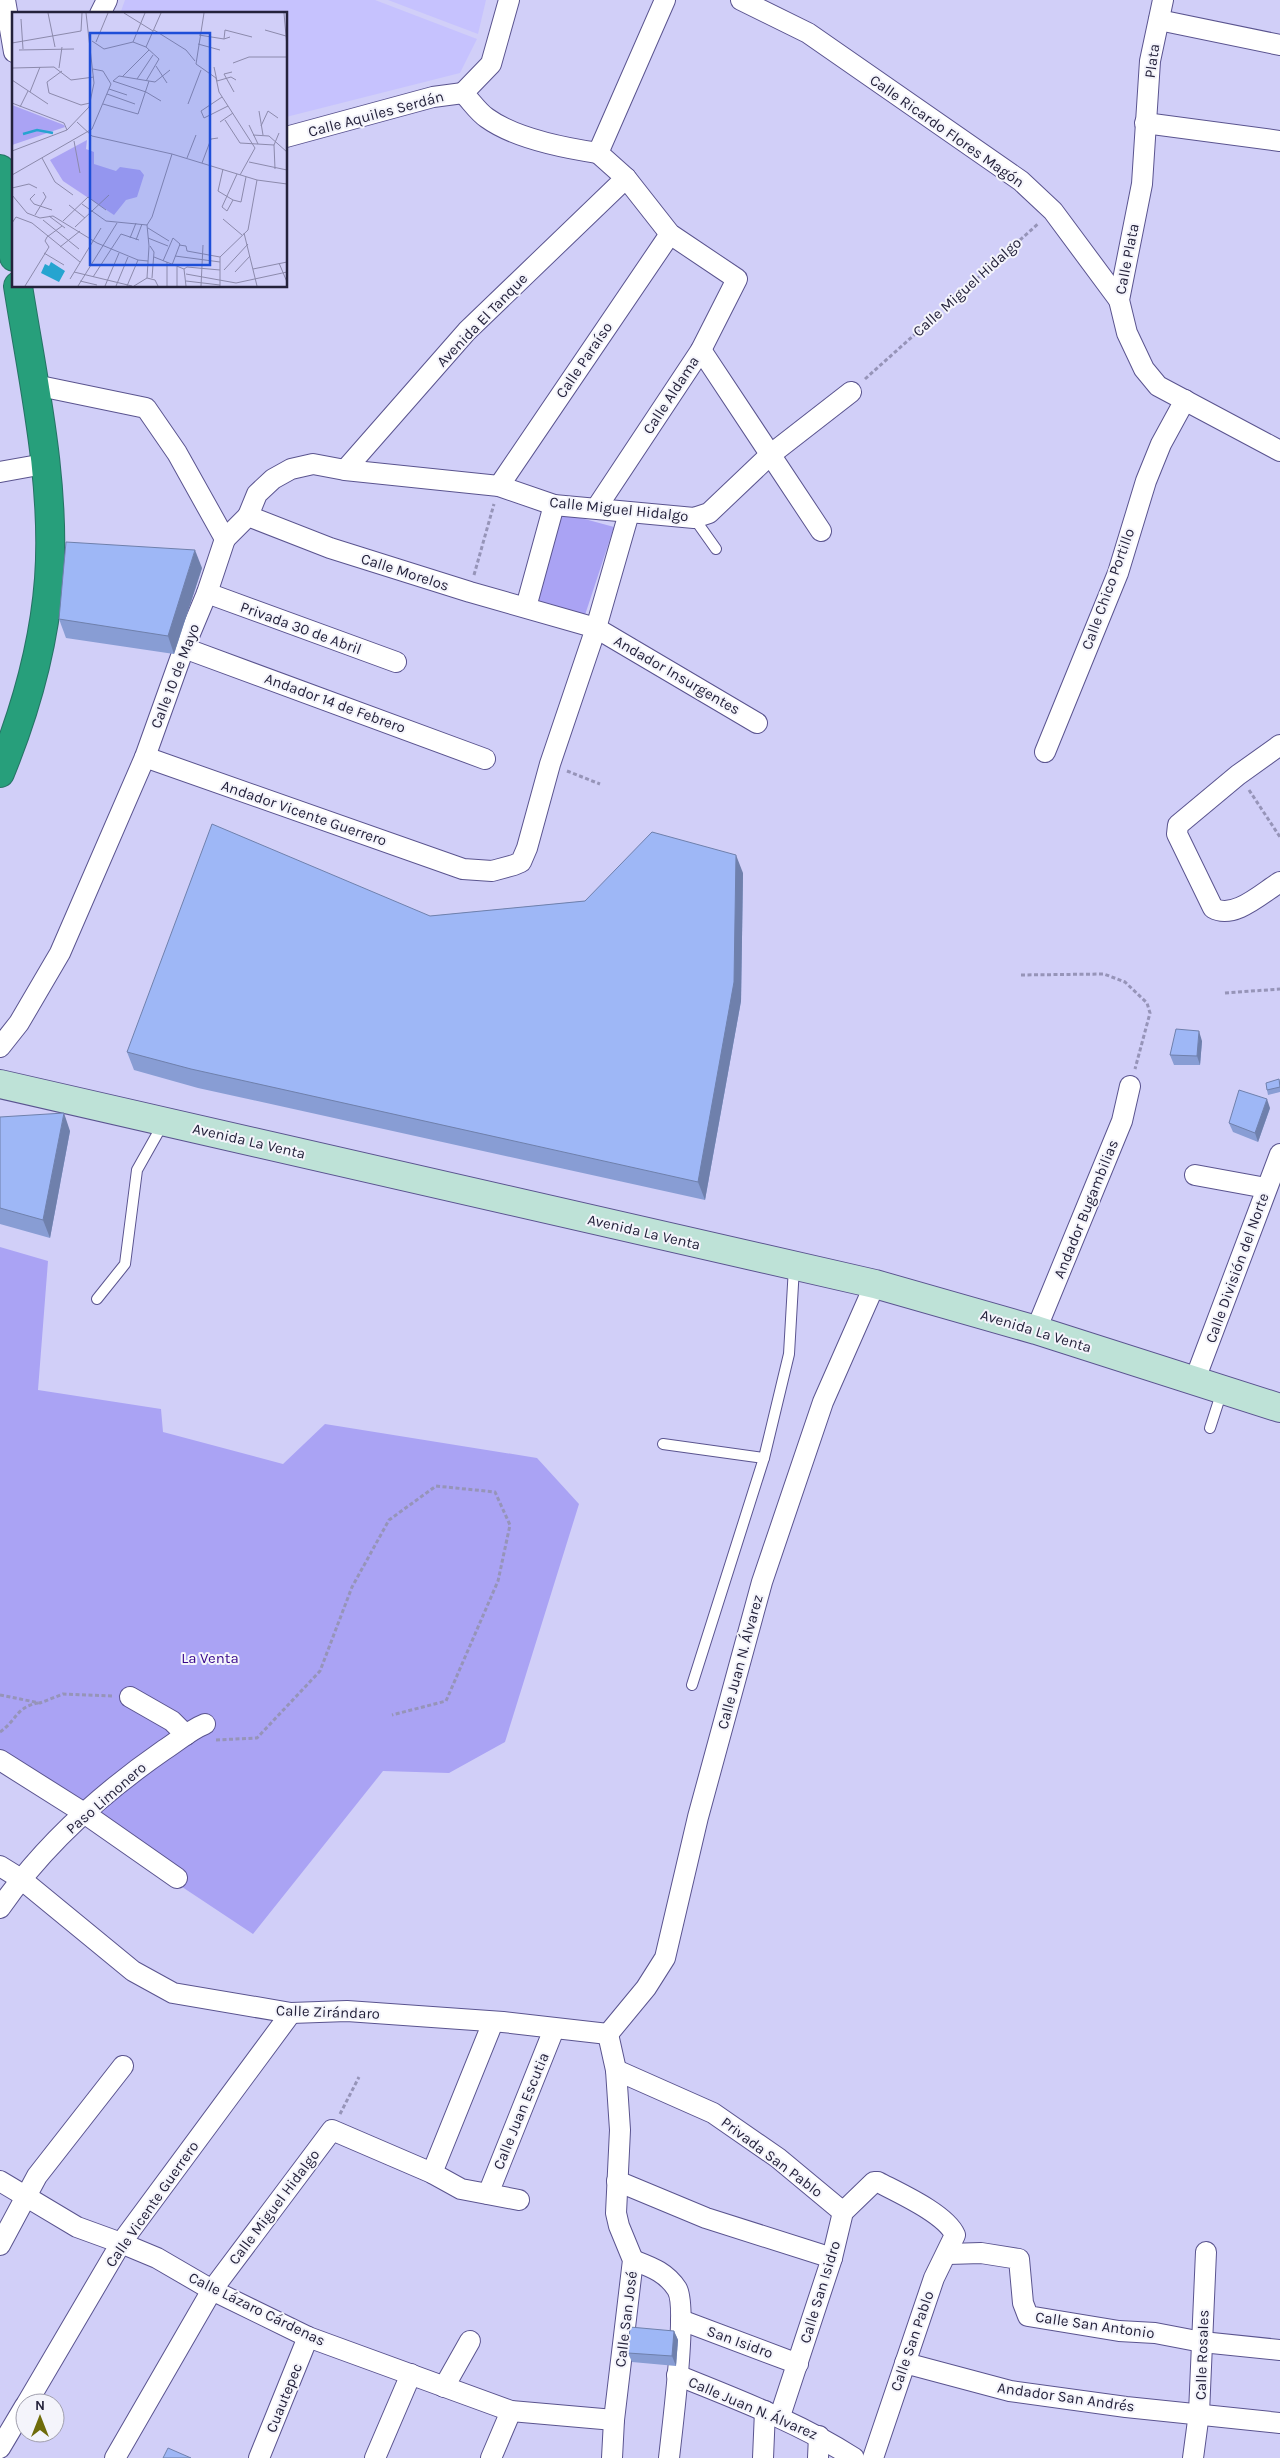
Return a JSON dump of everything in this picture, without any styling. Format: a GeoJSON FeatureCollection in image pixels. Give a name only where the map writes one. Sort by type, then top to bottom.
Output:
{"type":"FeatureCollection","features":[{"type":"Feature","properties":{"kind":"highway"},"geometry":{"type":"LineString","coordinates":[[0,169],[12,244]]}},
{"type":"Feature","properties":{"kind":"highway"},"geometry":{"type":"LineString","coordinates":[[3,757],[42,640],[49,579],[49,531],[44,464],[19,288]]}},
{"type":"Feature","properties":{"kind":"main road","name":"Avenida La Venta"},"geometry":{"type":"LineString","coordinates":[[0,1084],[447,1188],[875,1284],[1036,1330],[1280,1408]]}},
{"type":"Feature","properties":{"kind":"street"},"geometry":{"type":"LineString","coordinates":[[5,0],[12,40]]}},
{"type":"Feature","properties":{"kind":"street"},"geometry":{"type":"LineString","coordinates":[[101,12],[106,0]]}},
{"type":"Feature","properties":{"kind":"street"},"geometry":{"type":"LineString","coordinates":[[463,93],[491,64],[509,0]]}},
{"type":"Feature","properties":{"kind":"street"},"geometry":{"type":"LineString","coordinates":[[665,0],[598,153],[626,178],[670,234]]}},
{"type":"Feature","properties":{"kind":"street","name":"Calle Ricardo Flores Magón"},"geometry":{"type":"LineString","coordinates":[[742,0],[808,33],[1021,181],[1053,211],[1118,300]]}},
{"type":"Feature","properties":{"kind":"street","name":"Plata"},"geometry":{"type":"LineString","coordinates":[[1145,123],[1150,61],[1162,0]]}},
{"type":"Feature","properties":{"kind":"street"},"geometry":{"type":"LineString","coordinates":[[1159,20],[1280,45]]}},
{"type":"Feature","properties":{"kind":"street","name":"Calle Aquiles Serdán"},"geometry":{"type":"LineString","coordinates":[[288,136],[433,97],[463,93],[487,118],[508,130],[566,148],[598,153]]}},
{"type":"Feature","properties":{"kind":"street"},"geometry":{"type":"LineString","coordinates":[[1145,123],[1280,141]]}},
{"type":"Feature","properties":{"kind":"street","name":"Calle Plata"},"geometry":{"type":"LineString","coordinates":[[1145,123],[1142,184],[1118,300],[1127,333],[1144,369],[1158,386],[1280,450]]}},
{"type":"Feature","properties":{"kind":"street","name":"Avenida El Tanque"},"geometry":{"type":"LineString","coordinates":[[345,470],[467,332],[626,178]]}},
{"type":"Feature","properties":{"kind":"street","name":"Calle Aldama"},"geometry":{"type":"LineString","coordinates":[[597,507],[701,350],[737,279],[670,234]]}},
{"type":"Feature","properties":{"kind":"street","name":"Calle Paraíso"},"geometry":{"type":"LineString","coordinates":[[499,486],[670,234]]}},
{"type":"Feature","properties":{"kind":"street"},"geometry":{"type":"LineString","coordinates":[[701,350],[821,531]]}},
{"type":"Feature","properties":{"kind":"street"},"geometry":{"type":"LineString","coordinates":[[34,385],[146,408],[177,453],[225,539],[248,516]]}},
{"type":"Feature","properties":{"kind":"street","name":"Calle Miguel Hidalgo"},"geometry":{"type":"LineString","coordinates":[[248,516],[257,494],[273,479],[291,469],[313,464],[345,470],[499,486],[554,504],[694,518],[709,513],[770,455],[851,392]]}},
{"type":"Feature","properties":{"kind":"street","name":"Calle Chico Portillo"},"geometry":{"type":"LineString","coordinates":[[1044,752],[1118,573],[1146,481],[1161,444],[1185,400]]}},
{"type":"Feature","properties":{"kind":"street"},"geometry":{"type":"LineString","coordinates":[[0,472],[44,464]]}},
{"type":"Feature","properties":{"kind":"street"},"geometry":{"type":"LineString","coordinates":[[526,607],[554,504]]}},
{"type":"Feature","properties":{"kind":"street"},"geometry":{"type":"LineString","coordinates":[[548,773],[596,628],[629,513]]}},
{"type":"Feature","properties":{"kind":"street","name":"Calle Morelos"},"geometry":{"type":"LineString","coordinates":[[248,516],[330,548],[470,592],[596,628]]}},
{"type":"Feature","properties":{"kind":"street","name":"Calle 10 de Mayo"},"geometry":{"type":"LineString","coordinates":[[0,1047],[19,1023],[60,953],[145,757],[184,648],[207,593],[225,539]]}},
{"type":"Feature","properties":{"kind":"street","name":"Privada 30 de Abril"},"geometry":{"type":"LineString","coordinates":[[207,593],[396,662]]}},
{"type":"Feature","properties":{"kind":"street","name":"Andador Insurgentes"},"geometry":{"type":"LineString","coordinates":[[596,628],[757,723]]}},
{"type":"Feature","properties":{"kind":"street","name":"Andador 14 de Febrero"},"geometry":{"type":"LineString","coordinates":[[184,648],[485,759]]}},
{"type":"Feature","properties":{"kind":"street"},"geometry":{"type":"LineString","coordinates":[[1280,745],[1238,775],[1178,825],[1177,834],[1213,908],[1221,913],[1232,911],[1280,882]]}},
{"type":"Feature","properties":{"kind":"street","name":"Andador Vicente Guerrero"},"geometry":{"type":"LineString","coordinates":[[145,757],[463,869],[492,871],[521,862],[527,848],[548,773]]}},
{"type":"Feature","properties":{"kind":"street","name":"Andador Bugambilias"},"geometry":{"type":"LineString","coordinates":[[1036,1330],[1122,1121],[1130,1086]]}},
{"type":"Feature","properties":{"kind":"street","name":"Calle División del Norte"},"geometry":{"type":"LineString","coordinates":[[1194,1382],[1280,1154]]}},
{"type":"Feature","properties":{"kind":"street"},"geometry":{"type":"LineString","coordinates":[[1195,1175],[1266,1188]]}},
{"type":"Feature","properties":{"kind":"street","name":"Calle Juan N. Álvarez"},"geometry":{"type":"LineString","coordinates":[[608,2034],[646,1988],[665,1958],[698,1816],[762,1582],[823,1402],[875,1284]]}},
{"type":"Feature","properties":{"kind":"street"},"geometry":{"type":"LineString","coordinates":[[130,1697],[172,1721],[186,1736]]}},
{"type":"Feature","properties":{"kind":"street","name":"Paso Limonero"},"geometry":{"type":"LineString","coordinates":[[0,1908],[21,1879],[84,1813],[146,1763],[192,1730],[206,1724]]}},
{"type":"Feature","properties":{"kind":"street"},"geometry":{"type":"LineString","coordinates":[[0,1760],[84,1813],[176,1878]]}},
{"type":"Feature","properties":{"kind":"street","name":"Calle Zirándaro"},"geometry":{"type":"LineString","coordinates":[[0,1866],[21,1879],[133,1972],[173,1993],[291,2013],[346,2011],[493,2022],[608,2034]]}},
{"type":"Feature","properties":{"kind":"street","name":"Calle Vicente Guerrero"},"geometry":{"type":"LineString","coordinates":[[33,2393],[121,2243],[291,2013]]}},
{"type":"Feature","properties":{"kind":"street"},"geometry":{"type":"LineString","coordinates":[[432,2173],[493,2022]]}},
{"type":"Feature","properties":{"kind":"street","name":"Calle Juan Escutia"},"geometry":{"type":"LineString","coordinates":[[488,2194],[554,2029]]}},
{"type":"Feature","properties":{"kind":"street","name":"Calle San José"},"geometry":{"type":"LineString","coordinates":[[608,2034],[616,2070],[620,2130],[616,2213],[619,2226],[633,2260],[614,2420],[612,2458]]}},
{"type":"Feature","properties":{"kind":"street"},"geometry":{"type":"LineString","coordinates":[[0,2245],[27,2198],[37,2176],[123,2066]]}},
{"type":"Feature","properties":{"kind":"street","name":"Privada San Pablo"},"geometry":{"type":"LineString","coordinates":[[616,2070],[713,2113],[778,2158],[842,2212]]}},
{"type":"Feature","properties":{"kind":"street"},"geometry":{"type":"LineString","coordinates":[[332,2130],[432,2173],[461,2189],[519,2200]]}},
{"type":"Feature","properties":{"kind":"street","name":"Calle Miguel Hidalgo"},"geometry":{"type":"LineString","coordinates":[[115,2458],[212,2290],[332,2130]]}},
{"type":"Feature","properties":{"kind":"street","name":"Calle Lázaro Cárdenas"},"geometry":{"type":"LineString","coordinates":[[0,2180],[77,2227],[157,2258],[212,2290],[308,2337],[511,2411],[614,2420]]}},
{"type":"Feature","properties":{"kind":"street"},"geometry":{"type":"LineString","coordinates":[[617,2181],[706,2218],[832,2258]]}},
{"type":"Feature","properties":{"kind":"street","name":"Calle San Pablo"},"geometry":{"type":"LineString","coordinates":[[842,2212],[874,2182],[878,2182],[942,2219],[952,2228],[955,2235],[948,2254],[934,2278],[873,2458]]}},
{"type":"Feature","properties":{"kind":"street","name":"Calle San Isidro"},"geometry":{"type":"LineString","coordinates":[[763,2458],[772,2413],[798,2364],[832,2258],[842,2212]]}},
{"type":"Feature","properties":{"kind":"street","name":"Calle Rosales"},"geometry":{"type":"LineString","coordinates":[[1193,2458],[1199,2413],[1206,2252]]}},
{"type":"Feature","properties":{"kind":"street","name":"Calle San Antonio"},"geometry":{"type":"LineString","coordinates":[[948,2254],[982,2253],[1019,2259],[1023,2303],[1028,2316],[1118,2332],[1155,2333],[1202,2342]]}},
{"type":"Feature","properties":{"kind":"street"},"geometry":{"type":"LineString","coordinates":[[633,2260],[662,2271],[678,2290],[681,2320],[669,2458]]}},
{"type":"Feature","properties":{"kind":"street","name":"San Isidro"},"geometry":{"type":"LineString","coordinates":[[681,2320],[798,2364]]}},
{"type":"Feature","properties":{"kind":"street","name":"Cuautepec"},"geometry":{"type":"LineString","coordinates":[[259,2458],[308,2337]]}},
{"type":"Feature","properties":{"kind":"street"},"geometry":{"type":"LineString","coordinates":[[444,2387],[470,2341]]}},
{"type":"Feature","properties":{"kind":"street"},"geometry":{"type":"LineString","coordinates":[[1202,2342],[1280,2350]]}},
{"type":"Feature","properties":{"kind":"street","name":"Andador San Andrés"},"geometry":{"type":"LineString","coordinates":[[905,2363],[1010,2391],[1126,2407],[1199,2413],[1280,2423]]}},
{"type":"Feature","properties":{"kind":"street"},"geometry":{"type":"LineString","coordinates":[[376,2458],[411,2374]]}},
{"type":"Feature","properties":{"kind":"street","name":"Calle Juan N. Álvarez"},"geometry":{"type":"LineString","coordinates":[[677,2375],[772,2413],[819,2436],[854,2458]]}},
{"type":"Feature","properties":{"kind":"street"},"geometry":{"type":"LineString","coordinates":[[491,2458],[511,2411]]}},
{"type":"Feature","properties":{"kind":"street","name":"Calle Vicente Guerrero"},"geometry":{"type":"LineString","coordinates":[[0,2448],[15,2423]]}},
{"type":"Feature","properties":{"kind":"street"},"geometry":{"type":"LineString","coordinates":[[818,2458],[819,2436]]}},
{"type":"Feature","properties":{"kind":"lane"},"geometry":{"type":"LineString","coordinates":[[694,518],[716,549]]}},
{"type":"Feature","properties":{"kind":"lane"},"geometry":{"type":"LineString","coordinates":[[97,1299],[125,1264],[137,1170],[164,1122]]}},
{"type":"Feature","properties":{"kind":"lane"},"geometry":{"type":"LineString","coordinates":[[692,1686],[764,1458],[789,1354],[794,1266]]}},
{"type":"Feature","properties":{"kind":"lane"},"geometry":{"type":"LineString","coordinates":[[1210,1428],[1222,1390]]}},
{"type":"Feature","properties":{"kind":"lane"},"geometry":{"type":"LineString","coordinates":[[663,1444],[764,1458]]}},
{"type":"Feature","properties":{"kind":"path","name":"Calle Miguel Hidalgo"},"geometry":{"type":"LineString","coordinates":[[851,392],[1053,211]]}},
{"type":"Feature","properties":{"kind":"path"},"geometry":{"type":"LineString","coordinates":[[470,592],[499,486]]}},
{"type":"Feature","properties":{"kind":"path"},"geometry":{"type":"LineString","coordinates":[[548,773],[600,784]]}},
{"type":"Feature","properties":{"kind":"path"},"geometry":{"type":"LineString","coordinates":[[1238,775],[1280,837]]}},
{"type":"Feature","properties":{"kind":"path"},"geometry":{"type":"LineString","coordinates":[[1021,975],[1104,974],[1125,982],[1139,993],[1147,1003],[1150,1013],[1130,1086]]}},
{"type":"Feature","properties":{"kind":"path"},"geometry":{"type":"LineString","coordinates":[[1226,993],[1280,989]]}},
{"type":"Feature","properties":{"kind":"path"},"geometry":{"type":"LineString","coordinates":[[186,1736],[186,1741],[257,1738],[320,1671],[352,1587],[389,1520],[436,1486],[495,1492],[510,1525],[498,1581],[446,1701],[392,1715]]}},
{"type":"Feature","properties":{"kind":"path"},"geometry":{"type":"LineString","coordinates":[[0,1732],[8,1726],[25,1706],[63,1694],[130,1697]]}},
{"type":"Feature","properties":{"kind":"path"},"geometry":{"type":"LineString","coordinates":[[0,1695],[40,1702]]}},
{"type":"Feature","properties":{"kind":"path"},"geometry":{"type":"LineString","coordinates":[[332,2130],[359,2077]]}},
{"type":"Feature","properties":{"kind":"shaded area"},"geometry":{"type":"Polygon","coordinates":[[[125,0],[375,0],[477,39],[460,73],[288,116],[288,12],[121,12],[125,0]]]}},
{"type":"Feature","properties":{"kind":"shaded area"},"geometry":{"type":"Polygon","coordinates":[[[388,0],[486,0],[478,34],[388,0]]]}},
{"type":"Feature","properties":{"kind":"green space"},"geometry":{"type":"Polygon","coordinates":[[[559,512],[614,527],[584,618],[537,600],[559,512]]]}},
{"type":"Feature","properties":{"kind":"green space","name":"La Venta"},"geometry":{"type":"Polygon","coordinates":[[[0,1247],[48,1261],[38,1390],[161,1409],[163,1432],[283,1464],[325,1424],[537,1458],[579,1504],[505,1742],[449,1773],[383,1771],[253,1934],[0,1766],[0,1247]]]}},
{"type":"Feature","properties":{"kind":"building"},"geometry":{"type":"Polygon","coordinates":[[[66,542],[195,550],[168,636],[59,619],[66,542]]]}},
{"type":"Feature","properties":{"kind":"building"},"geometry":{"type":"Polygon","coordinates":[[[212,824],[430,916],[585,901],[652,832],[736,855],[734,982],[698,1182],[191,1069],[127,1052],[212,824]]]}},
{"type":"Feature","properties":{"kind":"building"},"geometry":{"type":"Polygon","coordinates":[[[1176,1029],[1199,1031],[1197,1056],[1170,1055],[1176,1029]]]}},
{"type":"Feature","properties":{"kind":"building"},"geometry":{"type":"Polygon","coordinates":[[[1279,1079],[1280,1087],[1267,1090],[1266,1083],[1279,1079]]]}},
{"type":"Feature","properties":{"kind":"building"},"geometry":{"type":"Polygon","coordinates":[[[1239,1090],[1267,1099],[1255,1133],[1229,1123],[1239,1090]]]}},
{"type":"Feature","properties":{"kind":"building"},"geometry":{"type":"Polygon","coordinates":[[[64,1113],[43,1220],[0,1208],[0,1117],[64,1113]]]}},
{"type":"Feature","properties":{"kind":"building"},"geometry":{"type":"Polygon","coordinates":[[[630,2327],[674,2331],[672,2356],[628,2353],[630,2327]]]}},
{"type":"Feature","properties":{"kind":"building"},"geometry":{"type":"Polygon","coordinates":[[[168,2448],[191,2458],[163,2458],[168,2448]]]}}]}
